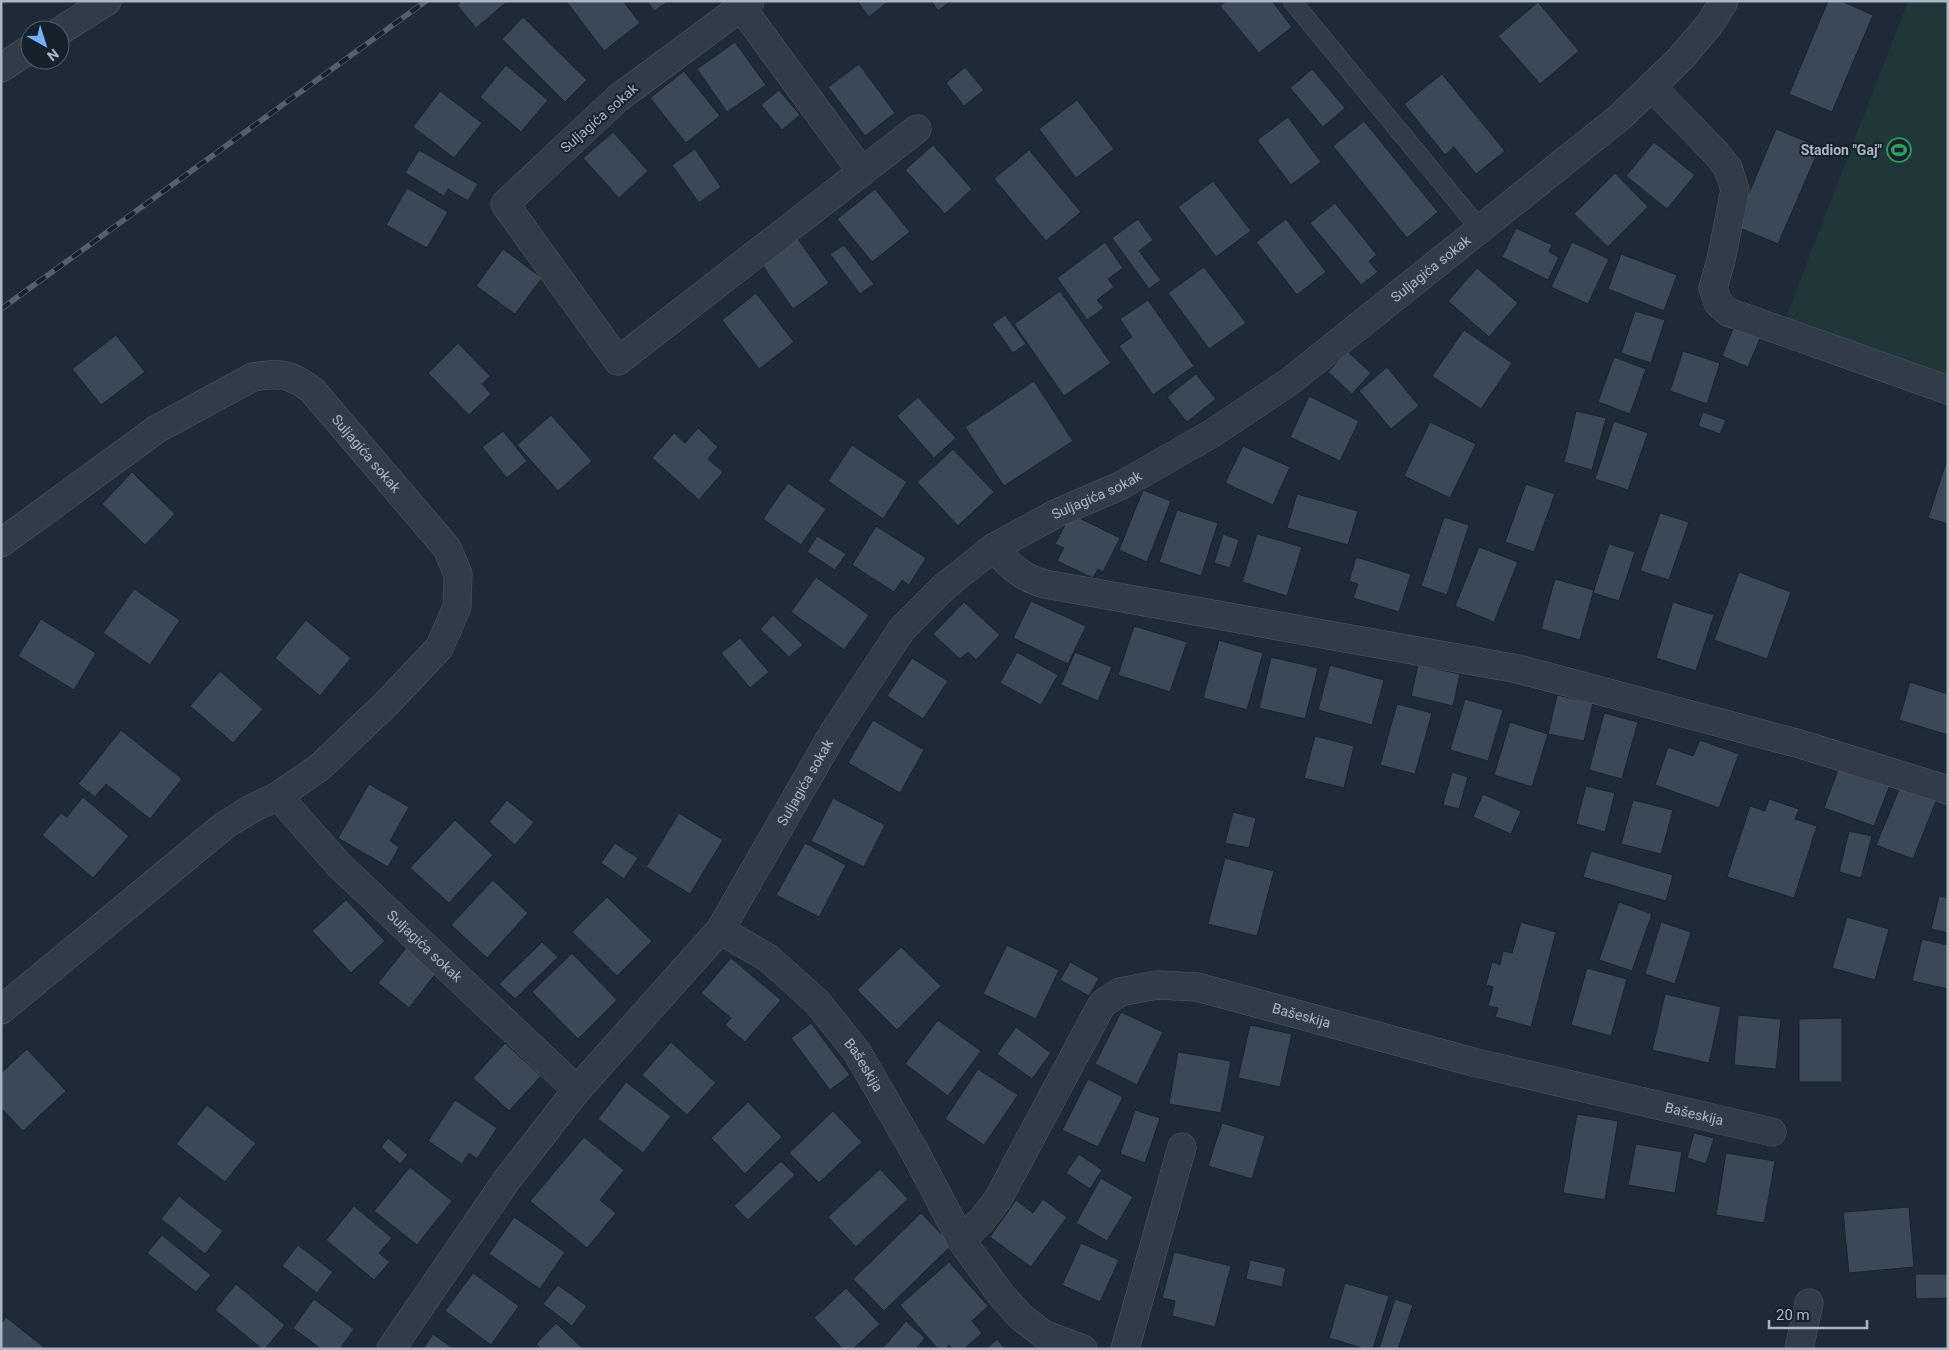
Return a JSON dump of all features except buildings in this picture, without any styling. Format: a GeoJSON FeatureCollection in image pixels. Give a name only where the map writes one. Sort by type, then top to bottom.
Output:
{"type":"FeatureCollection","features":[{"type":"Feature","properties":{"kind":"street"},"geometry":{"type":"LineString","coordinates":[[70,25],[107,1]]}},
{"type":"Feature","properties":{"kind":"street","name":"Suljagića sokak"},"geometry":{"type":"LineString","coordinates":[[391,1349],[506,1181],[577,1090],[720,930],[834,732],[902,629],[944,587],[993,548],[1057,513],[1122,485],[1211,434],[1289,382],[1620,117],[1680,60],[1709,25],[1724,1]]}},
{"type":"Feature","properties":{"kind":"street","name":"Suljagića sokak"},"geometry":{"type":"LineString","coordinates":[[862,172],[746,4],[616,99],[505,204],[618,361],[862,172],[917,129]]}},
{"type":"Feature","properties":{"kind":"street"},"geometry":{"type":"LineString","coordinates":[[1,68],[20,56]]}},
{"type":"Feature","properties":{"kind":"street"},"geometry":{"type":"LineString","coordinates":[[1652,87],[1722,160],[1728,168],[1735,190],[1721,260],[1712,288],[1718,303],[1728,312],[1948,390]]}},
{"type":"Feature","properties":{"kind":"street","name":"Suljagića sokak"},"geometry":{"type":"LineString","coordinates":[[1,543],[157,429],[254,377],[284,374],[297,379],[312,390],[447,548],[458,574],[457,607],[439,648],[386,703],[320,766],[278,796],[224,825],[1,1010]]}},
{"type":"Feature","properties":{"kind":"street"},"geometry":{"type":"LineString","coordinates":[[993,548],[1011,567],[1028,579],[1045,584],[1518,669],[1800,744],[1948,790]]}},
{"type":"Feature","properties":{"kind":"street","name":"Suljagića sokak"},"geometry":{"type":"LineString","coordinates":[[278,796],[339,865],[577,1090]]}},
{"type":"Feature","properties":{"kind":"street","name":"Bašeskija"},"geometry":{"type":"LineString","coordinates":[[720,930],[768,958],[817,1002],[852,1045],[915,1152],[961,1240],[1002,1296],[1021,1317],[1043,1334],[1083,1349]]}},
{"type":"Feature","properties":{"kind":"street","name":"Bašeskija"},"geometry":{"type":"LineString","coordinates":[[961,1240],[981,1221],[998,1199],[1102,1004],[1120,992],[1157,985],[1197,988],[1237,997],[1473,1062],[1772,1132]]}},
{"type":"Feature","properties":{"kind":"street"},"geometry":{"type":"LineString","coordinates":[[1125,1349],[1182,1147]]}},
{"type":"Feature","properties":{"kind":"street"},"geometry":{"type":"LineString","coordinates":[[1799,1349],[1808,1303]]}},
{"type":"Feature","properties":{"kind":"lane"},"geometry":{"type":"LineString","coordinates":[[1292,1],[1480,229]]}},
{"type":"Feature","properties":{"kind":"green space","name":"Stadion \"Gaj\""},"geometry":{"type":"Polygon","coordinates":[[[1908,1],[1948,1],[1948,405],[1777,340],[1908,1]]]}},
{"type":"Feature","properties":{"kind":"railway"},"geometry":{"type":"LineString","coordinates":[[1,309],[426,1]]}},
{"type":"Feature","properties":{"kind":"place","name":"Stadion \"Gaj\""},"geometry":{"type":"Point","coordinates":[1899,150]}}]}
